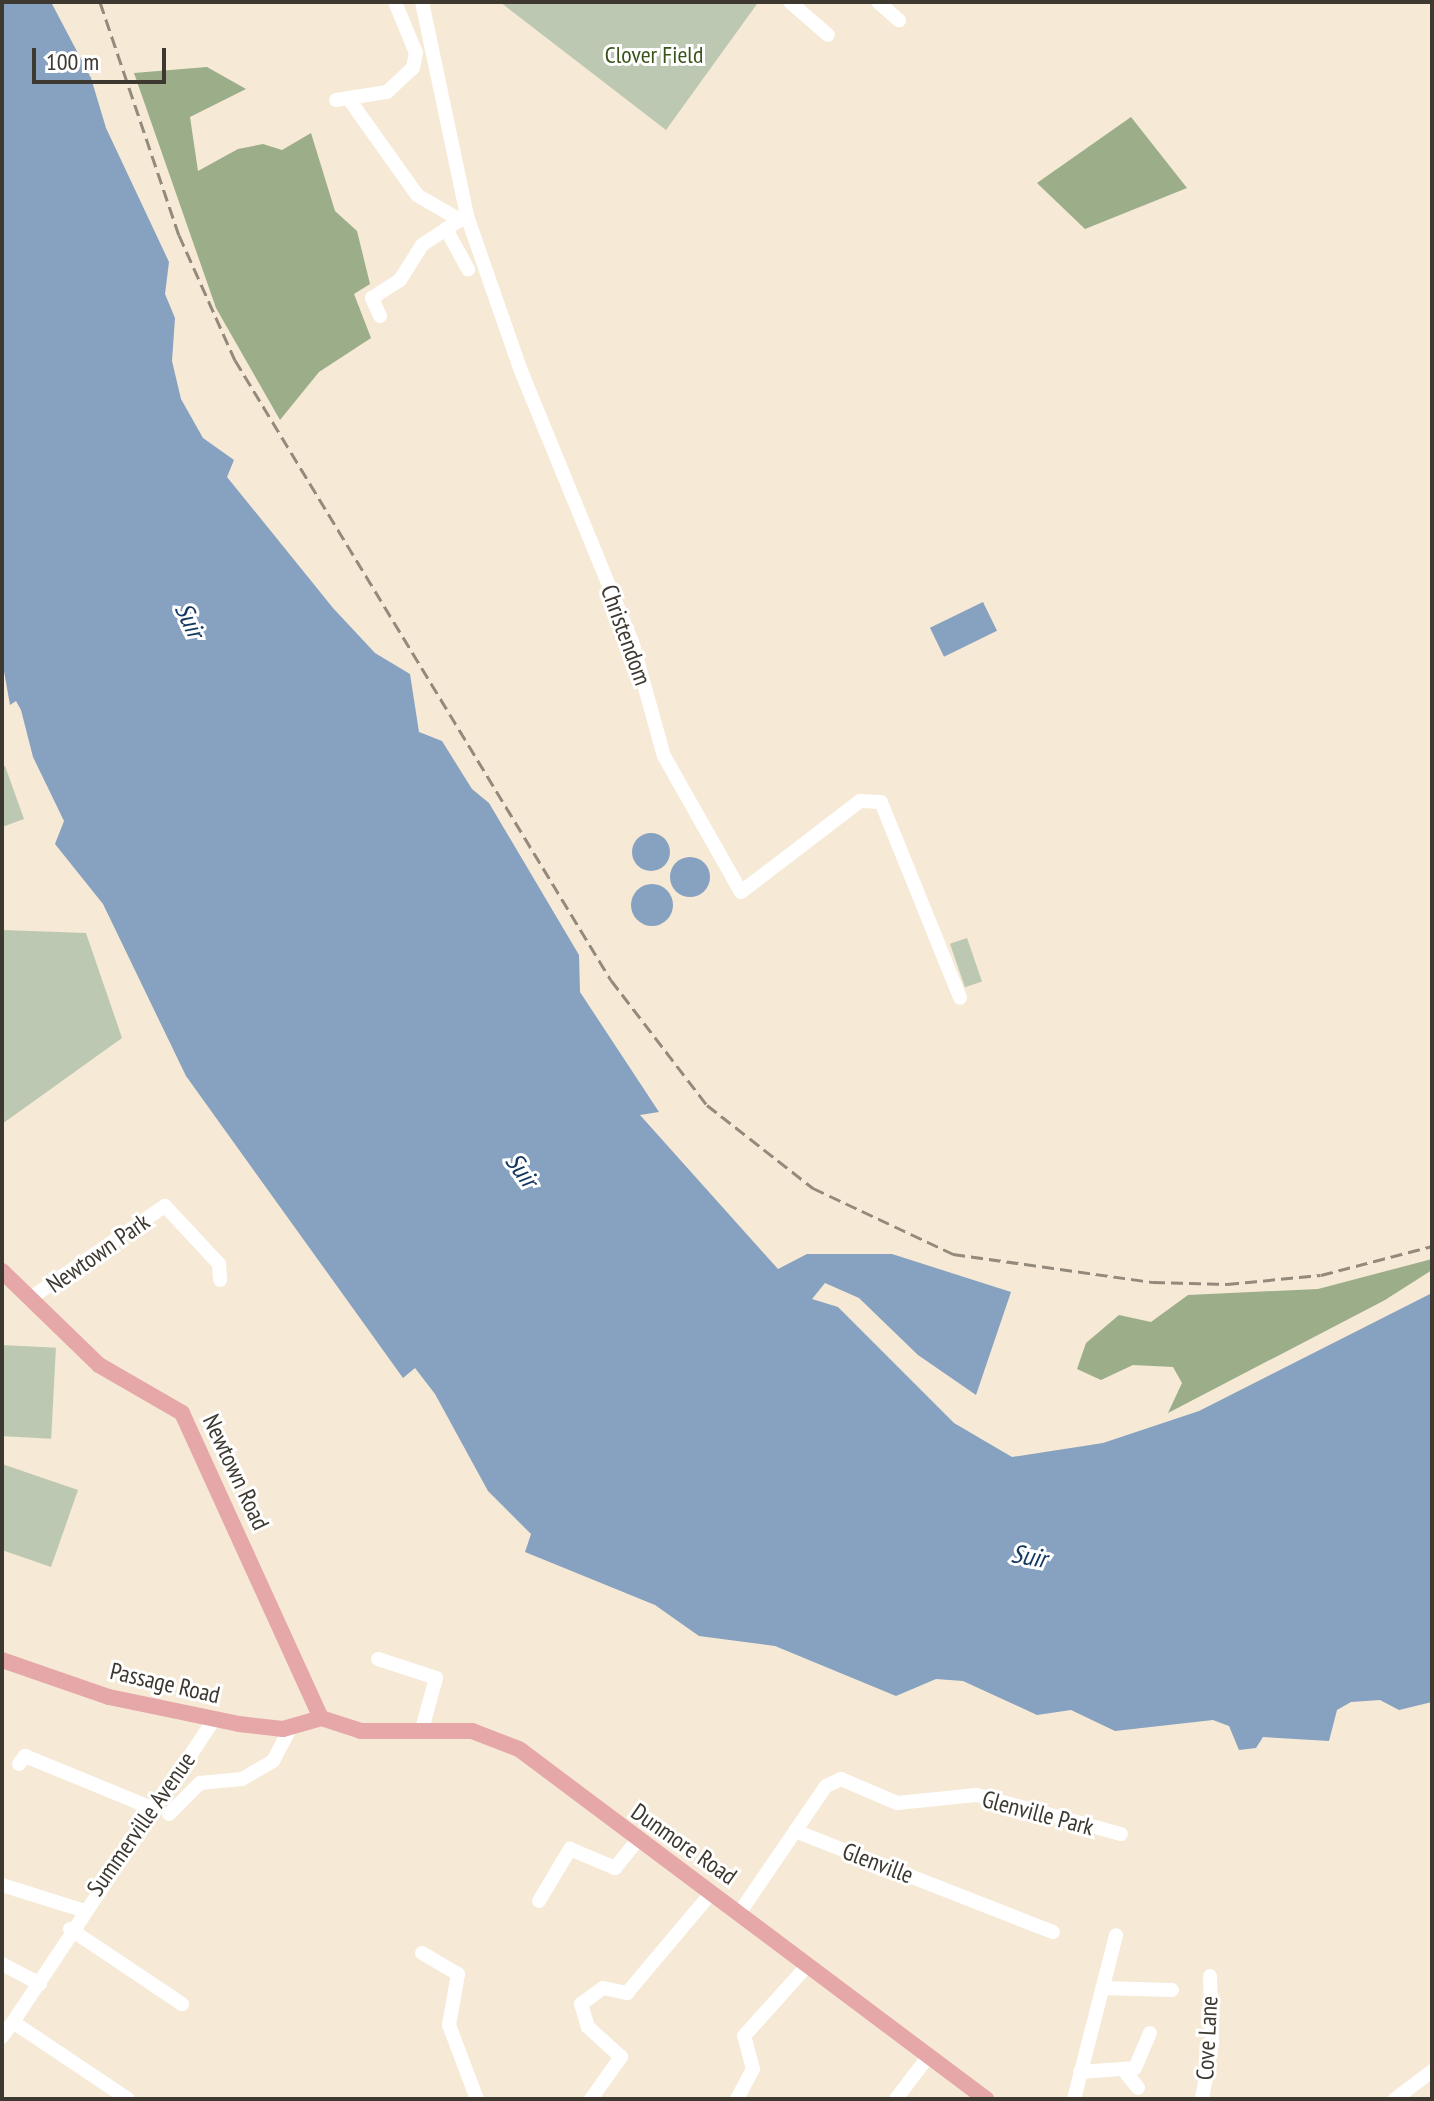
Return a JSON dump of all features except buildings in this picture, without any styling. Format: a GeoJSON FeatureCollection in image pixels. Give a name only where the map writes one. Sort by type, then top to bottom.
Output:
{"type":"FeatureCollection","features":[{"type":"Feature","properties":{"kind":"main road","name":"Newtown Road"},"geometry":{"type":"LineString","coordinates":[[2,1271],[99,1365],[182,1413],[321,1718]]}},
{"type":"Feature","properties":{"kind":"main road","name":"Passage Road"},"geometry":{"type":"LineString","coordinates":[[2,1660],[109,1697],[214,1719],[290,1729],[321,1718]]}},
{"type":"Feature","properties":{"kind":"main road","name":"Dunmore Road"},"geometry":{"type":"LineString","coordinates":[[321,1718],[361,1731],[472,1731],[509,1744],[740,1912],[986,2099]]}},
{"type":"Feature","properties":{"kind":"street"},"geometry":{"type":"LineString","coordinates":[[395,2],[416,53],[413,68],[387,92],[344,101],[417,195],[464,218]]}},
{"type":"Feature","properties":{"kind":"street","name":"Christendom"},"geometry":{"type":"LineString","coordinates":[[422,2],[464,218],[521,371],[632,641],[664,756],[741,892],[860,801],[881,802],[960,998]]}},
{"type":"Feature","properties":{"kind":"street"},"geometry":{"type":"LineString","coordinates":[[881,3],[899,20]]}},
{"type":"Feature","properties":{"kind":"street"},"geometry":{"type":"LineString","coordinates":[[797,4],[828,35]]}},
{"type":"Feature","properties":{"kind":"street"},"geometry":{"type":"LineString","coordinates":[[380,316],[372,298],[400,280],[422,245],[464,218]]}},
{"type":"Feature","properties":{"kind":"street"},"geometry":{"type":"LineString","coordinates":[[446,229],[468,269]]}},
{"type":"Feature","properties":{"kind":"street","name":"Newtown Park"},"geometry":{"type":"LineString","coordinates":[[29,1299],[165,1206],[219,1264],[220,1280]]}},
{"type":"Feature","properties":{"kind":"street"},"geometry":{"type":"LineString","coordinates":[[378,1659],[436,1678],[422,1729]]}},
{"type":"Feature","properties":{"kind":"street","name":"Summerville Avenue"},"geometry":{"type":"LineString","coordinates":[[2,2037],[40,1984],[82,1910],[214,1719]]}},
{"type":"Feature","properties":{"kind":"street"},"geometry":{"type":"LineString","coordinates":[[169,1814],[200,1783],[242,1779],[273,1761],[290,1729]]}},
{"type":"Feature","properties":{"kind":"street"},"geometry":{"type":"LineString","coordinates":[[19,1764],[25,1756],[152,1808]]}},
{"type":"Feature","properties":{"kind":"street","name":"Glenville Park"},"geometry":{"type":"LineString","coordinates":[[795,1831],[826,1786],[841,1779],[897,1803],[977,1795],[1121,1834]]}},
{"type":"Feature","properties":{"kind":"street"},"geometry":{"type":"LineString","coordinates":[[740,1912],[795,1831]]}},
{"type":"Feature","properties":{"kind":"street","name":"Glenville"},"geometry":{"type":"LineString","coordinates":[[795,1831],[1053,1932]]}},
{"type":"Feature","properties":{"kind":"street"},"geometry":{"type":"LineString","coordinates":[[539,1901],[570,1849],[615,1868],[638,1840]]}},
{"type":"Feature","properties":{"kind":"street"},"geometry":{"type":"LineString","coordinates":[[2,1885],[82,1910]]}},
{"type":"Feature","properties":{"kind":"street"},"geometry":{"type":"LineString","coordinates":[[591,2099],[621,2057],[588,2027],[581,2004],[603,1988],[627,1993],[712,1892]]}},
{"type":"Feature","properties":{"kind":"street"},"geometry":{"type":"LineString","coordinates":[[70,1929],[182,2004]]}},
{"type":"Feature","properties":{"kind":"street"},"geometry":{"type":"LineString","coordinates":[[1074,2099],[1116,1935]]}},
{"type":"Feature","properties":{"kind":"street"},"geometry":{"type":"LineString","coordinates":[[422,1953],[458,1974],[449,2025],[477,2099]]}},
{"type":"Feature","properties":{"kind":"street"},"geometry":{"type":"LineString","coordinates":[[2,1964],[40,1984]]}},
{"type":"Feature","properties":{"kind":"street"},"geometry":{"type":"LineString","coordinates":[[737,2099],[753,2069],[744,2036],[808,1965]]}},
{"type":"Feature","properties":{"kind":"street","name":"Cove Lane"},"geometry":{"type":"LineString","coordinates":[[1202,2099],[1212,2043],[1210,1976]]}},
{"type":"Feature","properties":{"kind":"street"},"geometry":{"type":"LineString","coordinates":[[1102,1988],[1172,1990]]}},
{"type":"Feature","properties":{"kind":"street"},"geometry":{"type":"LineString","coordinates":[[13,2022],[112,2094],[128,2099]]}},
{"type":"Feature","properties":{"kind":"street"},"geometry":{"type":"LineString","coordinates":[[1080,2072],[1126,2073],[1142,2061],[1150,2033]]}},
{"type":"Feature","properties":{"kind":"street"},"geometry":{"type":"LineString","coordinates":[[896,2099],[928,2057]]}},
{"type":"Feature","properties":{"kind":"street"},"geometry":{"type":"LineString","coordinates":[[1395,2099],[1432,2071]]}},
{"type":"Feature","properties":{"kind":"street"},"geometry":{"type":"LineString","coordinates":[[1126,2073],[1138,2088]]}},
{"type":"Feature","properties":{"kind":"green space","name":"Clover Field"},"geometry":{"type":"Polygon","coordinates":[[[500,2],[755,2],[757,4],[666,130],[500,2]]]}},
{"type":"Feature","properties":{"kind":"green space"},"geometry":{"type":"Polygon","coordinates":[[[207,67],[246,89],[190,117],[198,171],[238,149],[263,144],[282,150],[311,133],[335,211],[357,231],[370,284],[354,294],[371,338],[319,372],[280,420],[216,308],[134,73],[207,67]]]}},
{"type":"Feature","properties":{"kind":"green space"},"geometry":{"type":"Polygon","coordinates":[[[1131,117],[1187,188],[1085,229],[1037,183],[1131,117]]]}},
{"type":"Feature","properties":{"kind":"green space"},"geometry":{"type":"Polygon","coordinates":[[[5,766],[24,819],[2,827],[2,767],[5,766]]]}},
{"type":"Feature","properties":{"kind":"green space"},"geometry":{"type":"Polygon","coordinates":[[[2,930],[86,933],[122,1038],[2,1124],[2,930]]]}},
{"type":"Feature","properties":{"kind":"green space"},"geometry":{"type":"Polygon","coordinates":[[[967,938],[982,981],[965,987],[950,944],[967,938]]]}},
{"type":"Feature","properties":{"kind":"green space"},"geometry":{"type":"Polygon","coordinates":[[[1432,1259],[1432,1270],[1385,1300],[1168,1413],[1182,1383],[1173,1367],[1133,1365],[1101,1380],[1077,1369],[1086,1343],[1119,1315],[1151,1322],[1188,1295],[1318,1289],[1432,1259]]]}},
{"type":"Feature","properties":{"kind":"green space"},"geometry":{"type":"Polygon","coordinates":[[[2,1345],[56,1348],[51,1439],[2,1436],[2,1345]]]}},
{"type":"Feature","properties":{"kind":"green space"},"geometry":{"type":"Polygon","coordinates":[[[2,1464],[78,1490],[51,1567],[2,1550],[2,1464]]]}},
{"type":"Feature","properties":{"kind":"water","name":"Suir"},"geometry":{"type":"Polygon","coordinates":[[[2,2],[51,2],[91,78],[106,128],[169,262],[165,294],[175,318],[172,361],[181,399],[203,438],[234,460],[227,477],[333,608],[375,653],[410,674],[419,732],[442,741],[472,789],[489,803],[579,955],[580,992],[659,1112],[640,1115],[778,1269],[807,1254],[892,1254],[1011,1292],[976,1395],[918,1355],[859,1298],[825,1283],[812,1299],[838,1307],[954,1423],[1012,1457],[1103,1443],[1199,1411],[1432,1293],[1432,1702],[1399,1710],[1380,1700],[1351,1702],[1337,1710],[1329,1741],[1263,1737],[1256,1748],[1239,1750],[1229,1726],[1213,1720],[1115,1731],[1071,1710],[1037,1715],[963,1681],[936,1679],[896,1696],[775,1646],[699,1636],[655,1605],[525,1552],[531,1534],[488,1491],[435,1394],[415,1368],[403,1378],[186,1076],[103,904],[55,844],[64,821],[33,757],[21,710],[16,701],[10,705],[2,660],[2,2]]]}},
{"type":"Feature","properties":{"kind":"water"},"geometry":{"type":"Polygon","coordinates":[[[983,602],[997,631],[944,657],[930,628],[983,602]]]}},
{"type":"Feature","properties":{"kind":"water"},"geometry":{"type":"Polygon","coordinates":[[[651,833],[664,839],[670,852],[664,865],[651,871],[638,865],[632,852],[638,839],[651,833]]]}},
{"type":"Feature","properties":{"kind":"water"},"geometry":{"type":"Polygon","coordinates":[[[690,857],[704,863],[710,877],[704,891],[690,897],[676,891],[670,877],[676,863],[690,857]]]}},
{"type":"Feature","properties":{"kind":"water"},"geometry":{"type":"Polygon","coordinates":[[[652,884],[667,890],[673,905],[667,920],[652,926],[637,920],[631,905],[637,890],[652,884]]]}},
{"type":"Feature","properties":{"kind":"railway"},"geometry":{"type":"LineString","coordinates":[[100,2],[179,235],[235,360],[611,980],[707,1105],[813,1188],[953,1254],[1153,1282],[1227,1284],[1321,1275],[1432,1246]]}}]}
